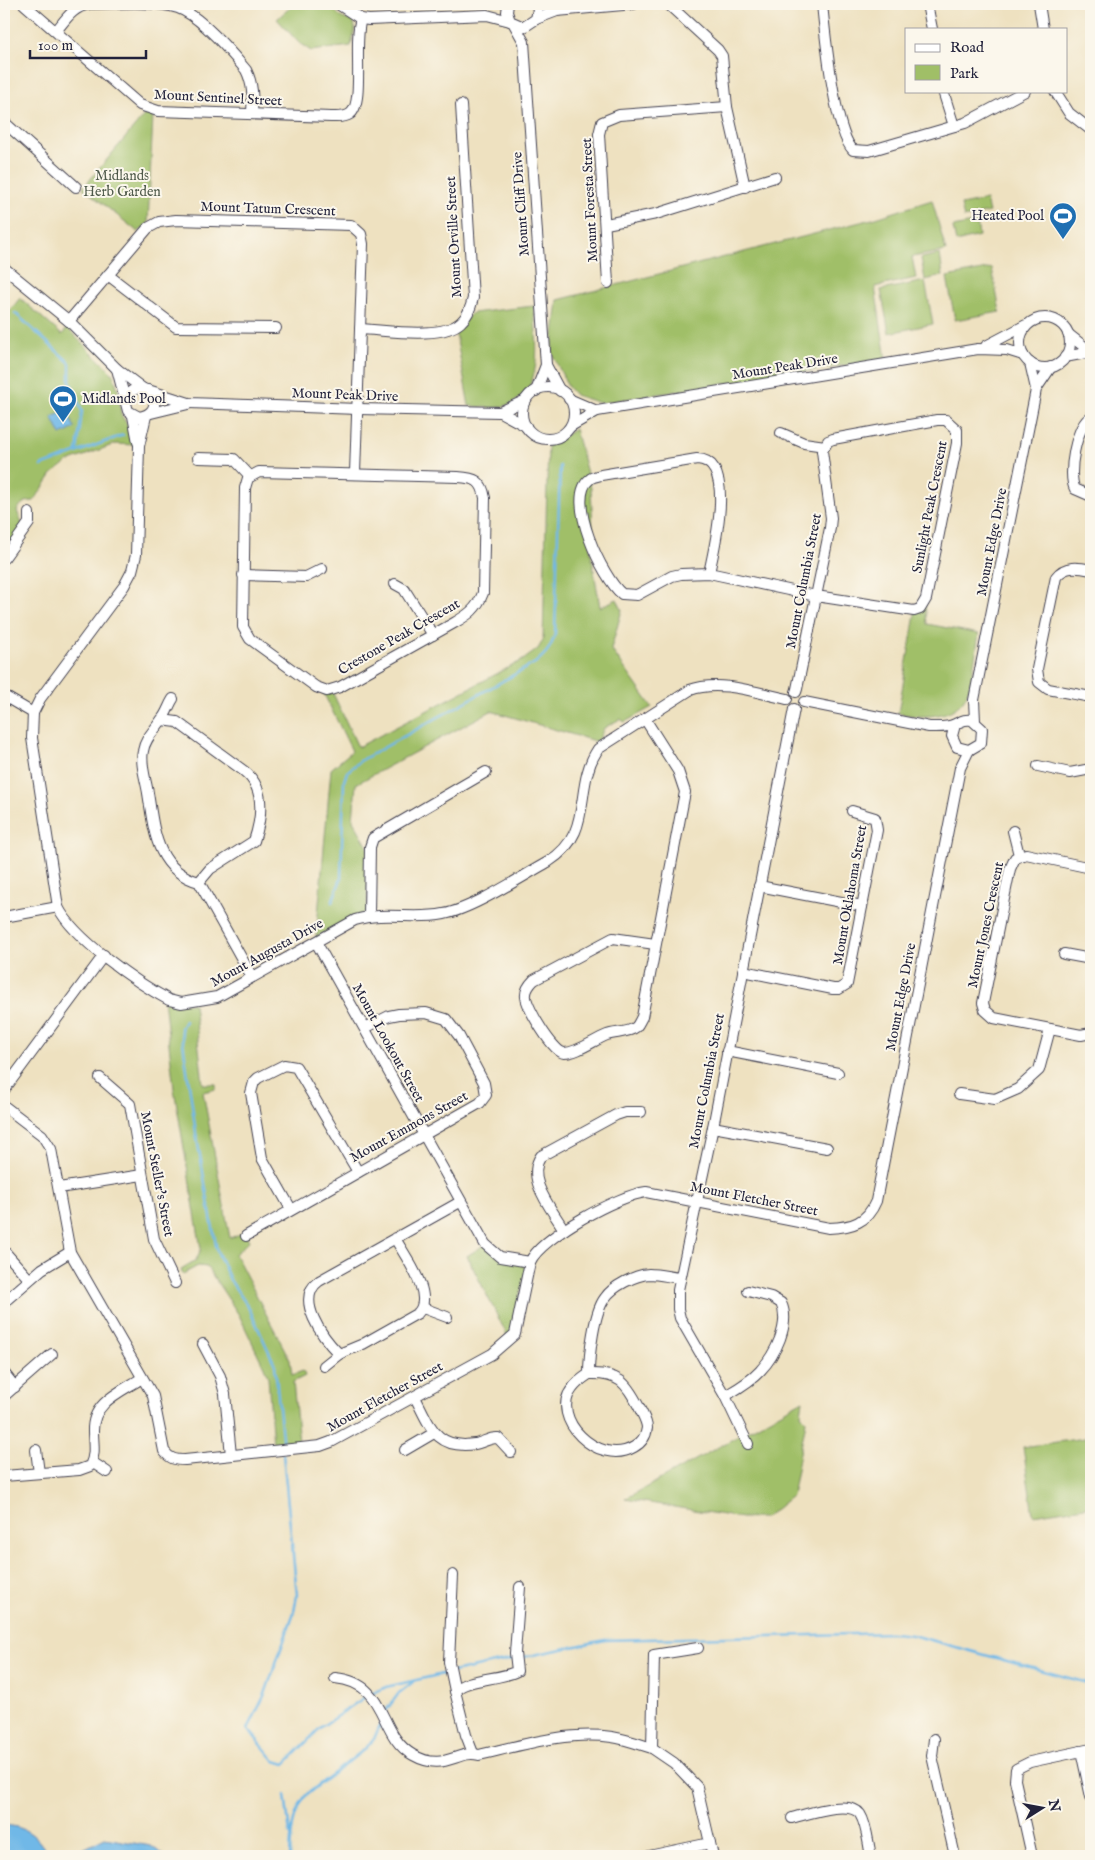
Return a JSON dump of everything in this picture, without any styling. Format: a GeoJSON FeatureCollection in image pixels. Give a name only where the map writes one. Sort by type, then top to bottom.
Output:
{"type":"FeatureCollection","features":[{"type":"Feature","properties":{"kind":"street","name":"Mount Sentinel Street"},"geometry":{"type":"LineString","coordinates":[[24,4],[116,86],[147,109],[158,112],[252,113],[331,117],[343,117],[350,114],[357,102],[356,40],[361,19]]}},
{"type":"Feature","properties":{"kind":"street"},"geometry":{"type":"LineString","coordinates":[[56,31],[71,13],[80,6],[89,4],[158,4],[180,9],[194,17],[246,70],[251,80],[253,94],[252,113]]}},
{"type":"Feature","properties":{"kind":"street"},"geometry":{"type":"LineString","coordinates":[[338,4],[361,19],[487,15],[524,26],[557,11],[634,4]]}},
{"type":"Feature","properties":{"kind":"street"},"geometry":{"type":"LineString","coordinates":[[534,21],[536,4],[557,11]]}},
{"type":"Feature","properties":{"kind":"street"},"geometry":{"type":"LineString","coordinates":[[668,4],[718,50],[722,56],[727,107],[745,187]]}},
{"type":"Feature","properties":{"kind":"street"},"geometry":{"type":"LineString","coordinates":[[822,4],[833,89],[847,142],[853,150],[869,151],[954,126],[982,116],[1023,92]]}},
{"type":"Feature","properties":{"kind":"street"},"geometry":{"type":"LineString","coordinates":[[927,4],[932,28]]}},
{"type":"Feature","properties":{"kind":"street"},"geometry":{"type":"LineString","coordinates":[[1039,4],[1043,28]]}},
{"type":"Feature","properties":{"kind":"street"},"geometry":{"type":"LineString","coordinates":[[487,15],[508,5]]}},
{"type":"Feature","properties":{"kind":"street","name":"Mount Cliff Drive"},"geometry":{"type":"LineString","coordinates":[[508,5],[512,23],[524,42],[546,365],[560,391]]}},
{"type":"Feature","properties":{"kind":"street","name":"Mount Cliff Drive"},"geometry":{"type":"LineString","coordinates":[[524,42],[534,21]]}},
{"type":"Feature","properties":{"kind":"street"},"geometry":{"type":"LineString","coordinates":[[943,92],[954,126]]}},
{"type":"Feature","properties":{"kind":"street"},"geometry":{"type":"LineString","coordinates":[[1056,92],[1069,113],[1091,130]]}},
{"type":"Feature","properties":{"kind":"street","name":"Mount Orville Street"},"geometry":{"type":"LineString","coordinates":[[360,329],[438,332],[456,326],[468,314],[473,298],[461,104]]}},
{"type":"Feature","properties":{"kind":"street","name":"Mount Foresta Street"},"geometry":{"type":"LineString","coordinates":[[608,283],[606,224],[599,134],[602,122],[612,116],[624,114],[727,107]]}},
{"type":"Feature","properties":{"kind":"street"},"geometry":{"type":"LineString","coordinates":[[4,122],[76,187]]}},
{"type":"Feature","properties":{"kind":"street"},"geometry":{"type":"LineString","coordinates":[[606,224],[656,214],[775,177]]}},
{"type":"Feature","properties":{"kind":"street","name":"Mount Tatum Crescent"},"geometry":{"type":"LineString","coordinates":[[69,321],[148,228],[159,222],[176,220],[351,225],[361,234],[363,244],[355,473]]}},
{"type":"Feature","properties":{"kind":"street"},"geometry":{"type":"LineString","coordinates":[[4,268],[69,321],[117,369],[145,389],[155,401],[148,414]]}},
{"type":"Feature","properties":{"kind":"street"},"geometry":{"type":"LineString","coordinates":[[108,275],[176,327],[276,328]]}},
{"type":"Feature","properties":{"kind":"street","name":"Mount Peak Drive"},"geometry":{"type":"LineString","coordinates":[[978,349],[1039,318],[1051,319],[1061,324],[1068,334],[1091,352]]}},
{"type":"Feature","properties":{"kind":"street"},"geometry":{"type":"LineString","coordinates":[[1027,359],[1020,338],[1029,323]]}},
{"type":"Feature","properties":{"kind":"street"},"geometry":{"type":"LineString","coordinates":[[1065,357],[1070,346],[1068,334]]}},
{"type":"Feature","properties":{"kind":"street","name":"Mount Peak Drive"},"geometry":{"type":"LineString","coordinates":[[500,412],[526,426],[533,434],[546,439],[560,436],[571,426],[597,411],[978,349],[1007,350],[1040,367],[1051,367],[1065,357],[1091,352]]}},
{"type":"Feature","properties":{"kind":"street","name":"Mount Edge Drive"},"geometry":{"type":"LineString","coordinates":[[1027,359],[1036,389]]}},
{"type":"Feature","properties":{"kind":"street","name":"Mount Cliff Drive"},"geometry":{"type":"LineString","coordinates":[[536,391],[546,365]]}},
{"type":"Feature","properties":{"kind":"street","name":"Mount Edge Drive"},"geometry":{"type":"LineString","coordinates":[[857,1224],[866,1218],[876,1201],[960,768],[969,750],[976,748],[982,739],[982,729],[975,721],[974,700],[1036,389],[1051,367]]}},
{"type":"Feature","properties":{"kind":"street"},"geometry":{"type":"LineString","coordinates":[[117,369],[128,411],[133,416]]}},
{"type":"Feature","properties":{"kind":"street"},"geometry":{"type":"LineString","coordinates":[[126,398],[135,388],[145,389]]}},
{"type":"Feature","properties":{"kind":"street"},"geometry":{"type":"LineString","coordinates":[[536,391],[548,388],[560,391],[569,399],[597,411]]}},
{"type":"Feature","properties":{"kind":"street","name":"Mount Peak Drive"},"geometry":{"type":"LineString","coordinates":[[145,389],[189,403],[500,412],[526,400],[536,391]]}},
{"type":"Feature","properties":{"kind":"street"},"geometry":{"type":"LineString","coordinates":[[569,399],[574,414],[571,426]]}},
{"type":"Feature","properties":{"kind":"street"},"geometry":{"type":"LineString","coordinates":[[526,400],[523,412],[526,426]]}},
{"type":"Feature","properties":{"kind":"street","name":"Mount Peak Drive"},"geometry":{"type":"LineString","coordinates":[[133,416],[189,403]]}},
{"type":"Feature","properties":{"kind":"street","name":"Mount Augusta Drive"},"geometry":{"type":"LineString","coordinates":[[139,446],[148,414]]}},
{"type":"Feature","properties":{"kind":"street","name":"Mount Augusta Drive"},"geometry":{"type":"LineString","coordinates":[[133,416],[139,446],[136,555],[132,570],[124,586],[40,699],[33,714],[32,738],[58,907],[74,932],[163,997],[176,1003],[212,999],[344,926],[369,916],[429,916],[462,909],[561,854],[573,838],[577,827],[593,756],[602,745],[684,693],[704,686],[719,686],[787,699]]}},
{"type":"Feature","properties":{"kind":"street"},"geometry":{"type":"LineString","coordinates":[[1091,417],[1081,426],[1071,477],[1075,489],[1080,493],[1091,496]]}},
{"type":"Feature","properties":{"kind":"street","name":"Sunlight Peak Crescent"},"geometry":{"type":"LineString","coordinates":[[816,596],[906,611],[920,609],[926,599],[958,436],[957,430],[952,423],[946,420],[937,420],[833,438],[824,446]]}},
{"type":"Feature","properties":{"kind":"street"},"geometry":{"type":"LineString","coordinates":[[781,433],[804,443],[824,446]]}},
{"type":"Feature","properties":{"kind":"street","name":"Mount Columbia Street"},"geometry":{"type":"LineString","coordinates":[[796,692],[831,518],[822,451],[824,446]]}},
{"type":"Feature","properties":{"kind":"street"},"geometry":{"type":"LineString","coordinates":[[198,458],[234,458],[250,476]]}},
{"type":"Feature","properties":{"kind":"street"},"geometry":{"type":"LineString","coordinates":[[709,572],[720,509],[718,485],[711,463],[706,459],[590,478],[586,484],[582,499],[585,533],[595,553],[622,594],[637,595],[672,576],[709,572],[816,596]]}},
{"type":"Feature","properties":{"kind":"street","name":"Crestone Peak Crescent"},"geometry":{"type":"LineString","coordinates":[[259,472],[355,473],[472,478],[479,481],[483,487],[483,593],[472,612],[340,687],[327,691],[321,689],[248,636],[242,621],[245,488],[250,476],[259,472]]}},
{"type":"Feature","properties":{"kind":"street"},"geometry":{"type":"LineString","coordinates":[[4,558],[29,523],[29,513]]}},
{"type":"Feature","properties":{"kind":"street"},"geometry":{"type":"LineString","coordinates":[[1091,570],[1070,568],[1060,572],[1056,577],[1037,669],[1039,682],[1048,689],[1091,697]]}},
{"type":"Feature","properties":{"kind":"street"},"geometry":{"type":"LineString","coordinates":[[243,575],[306,577],[322,569]]}},
{"type":"Feature","properties":{"kind":"street"},"geometry":{"type":"LineString","coordinates":[[395,584],[404,589],[433,635]]}},
{"type":"Feature","properties":{"kind":"street"},"geometry":{"type":"LineString","coordinates":[[796,692],[802,695],[804,702],[800,708],[794,709],[789,706],[787,699],[790,694],[796,692]]}},
{"type":"Feature","properties":{"kind":"street"},"geometry":{"type":"LineString","coordinates":[[4,696],[33,714]]}},
{"type":"Feature","properties":{"kind":"street"},"geometry":{"type":"LineString","coordinates":[[173,699],[162,720],[148,738],[142,753],[156,843],[166,861],[190,879],[199,882],[252,977]]}},
{"type":"Feature","properties":{"kind":"street","name":"Mount Edge Drive"},"geometry":{"type":"LineString","coordinates":[[960,768],[952,730],[974,700]]}},
{"type":"Feature","properties":{"kind":"street"},"geometry":{"type":"LineString","coordinates":[[804,702],[929,727],[969,750]]}},
{"type":"Feature","properties":{"kind":"street","name":"Mount Columbia Street"},"geometry":{"type":"LineString","coordinates":[[748,1444],[725,1396],[680,1318],[678,1301],[680,1278],[713,1126],[794,709]]}},
{"type":"Feature","properties":{"kind":"street"},"geometry":{"type":"LineString","coordinates":[[645,719],[678,771],[685,792],[642,1016],[636,1026],[607,1035],[571,1051],[563,1053],[556,1050],[526,1000],[528,987],[534,980],[613,938],[655,944]]}},
{"type":"Feature","properties":{"kind":"street"},"geometry":{"type":"LineString","coordinates":[[162,720],[177,722],[244,771],[253,778],[259,793],[259,818],[254,841],[210,869],[199,882]]}},
{"type":"Feature","properties":{"kind":"street"},"geometry":{"type":"LineString","coordinates":[[929,727],[975,721]]}},
{"type":"Feature","properties":{"kind":"street"},"geometry":{"type":"LineString","coordinates":[[1038,766],[1070,773],[1091,769]]}},
{"type":"Feature","properties":{"kind":"street"},"geometry":{"type":"LineString","coordinates":[[369,916],[370,847],[373,838],[486,772]]}},
{"type":"Feature","properties":{"kind":"street","name":"Mount Oklahoma Street"},"geometry":{"type":"LineString","coordinates":[[743,971],[833,989],[844,987],[848,980],[877,822],[873,817],[852,811]]}},
{"type":"Feature","properties":{"kind":"street","name":"Mount Jones Crescent"},"geometry":{"type":"LineString","coordinates":[[1013,831],[1019,855]]}},
{"type":"Feature","properties":{"kind":"street","name":"Mount Jones Crescent"},"geometry":{"type":"LineString","coordinates":[[1091,868],[1026,854],[1019,855],[1012,862],[983,1003],[985,1010],[994,1018],[1081,1035],[1091,1032]]}},
{"type":"Feature","properties":{"kind":"street"},"geometry":{"type":"LineString","coordinates":[[759,886],[862,906]]}},
{"type":"Feature","properties":{"kind":"street"},"geometry":{"type":"LineString","coordinates":[[4,917],[58,907]]}},
{"type":"Feature","properties":{"kind":"street","name":"Mount Lookout Street"},"geometry":{"type":"LineString","coordinates":[[316,942],[485,1244],[494,1253],[509,1259],[530,1262]]}},
{"type":"Feature","properties":{"kind":"street"},"geometry":{"type":"LineString","coordinates":[[1064,954],[1091,958]]}},
{"type":"Feature","properties":{"kind":"street"},"geometry":{"type":"LineString","coordinates":[[4,1090],[104,955]]}},
{"type":"Feature","properties":{"kind":"street","name":"Mount Emmons Street"},"geometry":{"type":"LineString","coordinates":[[246,1236],[480,1103],[486,1095],[484,1083],[459,1036],[446,1019],[426,1013],[389,1016],[365,1028]]}},
{"type":"Feature","properties":{"kind":"street"},"geometry":{"type":"LineString","coordinates":[[959,1094],[995,1099],[1018,1089],[1039,1070],[1050,1029]]}},
{"type":"Feature","properties":{"kind":"street"},"geometry":{"type":"LineString","coordinates":[[727,1051],[838,1073]]}},
{"type":"Feature","properties":{"kind":"street"},"geometry":{"type":"LineString","coordinates":[[291,1210],[261,1152],[251,1092],[254,1082],[258,1078],[284,1065],[296,1066],[358,1172]]}},
{"type":"Feature","properties":{"kind":"street","name":"Mount Steller's Street"},"geometry":{"type":"LineString","coordinates":[[100,1078],[130,1104],[154,1239],[176,1283]]}},
{"type":"Feature","properties":{"kind":"street","name":"Mount Fletcher Street"},"geometry":{"type":"LineString","coordinates":[[4,1106],[48,1142],[53,1154],[70,1252],[156,1405],[164,1451],[179,1460],[320,1446],[331,1442],[492,1354],[513,1337],[518,1326],[530,1262],[537,1250],[564,1230],[620,1199],[637,1193],[646,1192],[829,1228],[857,1224]]}},
{"type":"Feature","properties":{"kind":"street"},"geometry":{"type":"LineString","coordinates":[[564,1230],[536,1180],[534,1170],[536,1163],[541,1156],[616,1115],[625,1112],[641,1112]]}},
{"type":"Feature","properties":{"kind":"street"},"geometry":{"type":"LineString","coordinates":[[713,1126],[827,1148]]}},
{"type":"Feature","properties":{"kind":"street"},"geometry":{"type":"LineString","coordinates":[[59,1188],[142,1175]]}},
{"type":"Feature","properties":{"kind":"street"},"geometry":{"type":"LineString","coordinates":[[339,1354],[325,1337],[309,1306],[310,1290],[319,1281],[460,1202]]}},
{"type":"Feature","properties":{"kind":"street"},"geometry":{"type":"LineString","coordinates":[[324,1366],[339,1354],[362,1344],[418,1313],[423,1308],[425,1302],[422,1289],[395,1238]]}},
{"type":"Feature","properties":{"kind":"street"},"geometry":{"type":"LineString","coordinates":[[4,1251],[29,1280]]}},
{"type":"Feature","properties":{"kind":"street"},"geometry":{"type":"LineString","coordinates":[[4,1302],[29,1280],[70,1252]]}},
{"type":"Feature","properties":{"kind":"street"},"geometry":{"type":"LineString","coordinates":[[589,1374],[610,1375],[619,1379],[632,1395],[646,1420],[647,1429],[640,1443],[633,1448],[612,1453],[592,1446],[583,1440],[569,1417],[566,1407],[567,1397],[571,1389],[589,1374],[591,1346],[600,1305],[605,1297],[627,1282],[642,1275],[651,1274],[680,1278]]}},
{"type":"Feature","properties":{"kind":"street"},"geometry":{"type":"LineString","coordinates":[[725,1396],[760,1372],[770,1360],[783,1328],[785,1315],[781,1303],[771,1297],[748,1291]]}},
{"type":"Feature","properties":{"kind":"street"},"geometry":{"type":"LineString","coordinates":[[423,1308],[447,1317]]}},
{"type":"Feature","properties":{"kind":"street"},"geometry":{"type":"LineString","coordinates":[[203,1344],[220,1376],[225,1394],[231,1455]]}},
{"type":"Feature","properties":{"kind":"street"},"geometry":{"type":"LineString","coordinates":[[4,1396],[52,1354]]}},
{"type":"Feature","properties":{"kind":"street"},"geometry":{"type":"LineString","coordinates":[[4,1373],[15,1387]]}},
{"type":"Feature","properties":{"kind":"street"},"geometry":{"type":"LineString","coordinates":[[4,1476],[85,1469],[92,1462],[94,1454],[93,1422],[98,1407],[142,1378]]}},
{"type":"Feature","properties":{"kind":"street"},"geometry":{"type":"LineString","coordinates":[[415,1397],[434,1434],[445,1442],[458,1445],[477,1444],[498,1438],[511,1452]]}},
{"type":"Feature","properties":{"kind":"street"},"geometry":{"type":"LineString","coordinates":[[405,1450],[434,1434]]}},
{"type":"Feature","properties":{"kind":"street"},"geometry":{"type":"LineString","coordinates":[[36,1450],[39,1473]]}},
{"type":"Feature","properties":{"kind":"street"},"geometry":{"type":"LineString","coordinates":[[92,1462],[107,1472]]}},
{"type":"Feature","properties":{"kind":"street"},"geometry":{"type":"LineString","coordinates":[[453,1575],[449,1662],[466,1735],[473,1754]]}},
{"type":"Feature","properties":{"kind":"street"},"geometry":{"type":"LineString","coordinates":[[455,1691],[462,1684],[509,1675],[517,1671],[518,1666],[515,1653],[520,1587]]}},
{"type":"Feature","properties":{"kind":"street"},"geometry":{"type":"LineString","coordinates":[[652,1748],[654,1655],[698,1648]]}},
{"type":"Feature","properties":{"kind":"street"},"geometry":{"type":"LineString","coordinates":[[335,1678],[356,1682],[367,1690],[401,1745],[412,1755],[436,1763],[448,1762],[473,1754],[480,1756],[550,1738],[579,1735],[613,1737],[652,1748],[674,1763],[697,1787],[713,1856]]}},
{"type":"Feature","properties":{"kind":"street"},"geometry":{"type":"LineString","coordinates":[[934,1739],[932,1756],[955,1856]]}},
{"type":"Feature","properties":{"kind":"street"},"geometry":{"type":"LineString","coordinates":[[1032,1856],[1015,1780],[1016,1769],[1030,1762],[1091,1748]]}},
{"type":"Feature","properties":{"kind":"street"},"geometry":{"type":"LineString","coordinates":[[1081,1751],[1091,1798]]}},
{"type":"Feature","properties":{"kind":"street"},"geometry":{"type":"LineString","coordinates":[[792,1818],[842,1807],[851,1807],[861,1817],[871,1856]]}},
{"type":"Feature","properties":{"kind":"street"},"geometry":{"type":"LineString","coordinates":[[649,1856],[710,1843]]}},
{"type":"Feature","properties":{"kind":"green space"},"geometry":{"type":"Polygon","coordinates":[[[294,4],[328,4],[342,18],[354,22],[355,29],[351,46],[311,51],[299,43],[277,19],[294,4]]]}},
{"type":"Feature","properties":{"kind":"green space","name":"Midlands Herb Garden"},"geometry":{"type":"Polygon","coordinates":[[[146,113],[153,115],[148,224],[138,232],[83,188],[146,113]]]}},
{"type":"Feature","properties":{"kind":"green space"},"geometry":{"type":"Polygon","coordinates":[[[932,200],[946,251],[912,257],[916,278],[875,287],[886,359],[600,403],[575,395],[568,387],[552,353],[558,300],[876,218],[932,200]]]}},
{"type":"Feature","properties":{"kind":"green space"},"geometry":{"type":"Polygon","coordinates":[[[986,200],[989,212],[964,218],[961,205],[986,200]]]}},
{"type":"Feature","properties":{"kind":"green space"},"geometry":{"type":"Polygon","coordinates":[[[977,222],[979,236],[956,242],[953,227],[977,222]]]}},
{"type":"Feature","properties":{"kind":"green space"},"geometry":{"type":"Polygon","coordinates":[[[940,254],[943,276],[925,280],[921,258],[940,254]]]}},
{"type":"Feature","properties":{"kind":"green space"},"geometry":{"type":"Polygon","coordinates":[[[992,268],[1000,312],[955,320],[947,277],[992,268]]]}},
{"type":"Feature","properties":{"kind":"green space"},"geometry":{"type":"Polygon","coordinates":[[[925,281],[933,324],[889,333],[881,290],[925,281]]]}},
{"type":"Feature","properties":{"kind":"green space"},"geometry":{"type":"Polygon","coordinates":[[[20,298],[62,335],[67,328],[113,374],[118,389],[121,415],[133,433],[135,445],[115,444],[68,462],[52,474],[34,501],[22,504],[17,511],[23,526],[4,553],[4,318],[20,298]]]}},
{"type":"Feature","properties":{"kind":"green space"},"geometry":{"type":"Polygon","coordinates":[[[534,306],[537,350],[536,366],[526,392],[516,401],[501,407],[469,406],[455,330],[472,313],[534,306]]]}},
{"type":"Feature","properties":{"kind":"green space"},"geometry":{"type":"Polygon","coordinates":[[[575,429],[591,488],[593,532],[597,540],[590,547],[600,607],[617,599],[622,610],[611,649],[652,707],[625,722],[620,719],[604,728],[598,742],[491,711],[356,784],[353,820],[368,847],[367,911],[316,937],[331,769],[352,751],[322,690],[331,689],[358,747],[523,660],[538,649],[543,640],[548,444],[559,440],[575,429]]]}},
{"type":"Feature","properties":{"kind":"green space"},"geometry":{"type":"Polygon","coordinates":[[[925,603],[927,624],[979,634],[970,683],[966,696],[960,704],[945,713],[916,716],[898,713],[916,609],[925,603]]]}},
{"type":"Feature","properties":{"kind":"green space"},"geometry":{"type":"Polygon","coordinates":[[[164,999],[194,1004],[203,1084],[216,1084],[216,1089],[203,1092],[230,1238],[245,1232],[249,1241],[235,1254],[290,1360],[292,1375],[303,1371],[305,1376],[293,1382],[299,1442],[273,1445],[268,1377],[239,1315],[207,1267],[198,1266],[183,1274],[181,1269],[196,1260],[201,1249],[174,1089],[164,999]]]}},
{"type":"Feature","properties":{"kind":"green space"},"geometry":{"type":"Polygon","coordinates":[[[484,1245],[528,1261],[509,1339],[467,1256],[484,1245]]]}},
{"type":"Feature","properties":{"kind":"green space"},"geometry":{"type":"Polygon","coordinates":[[[803,1400],[801,1414],[806,1421],[792,1496],[765,1518],[742,1518],[625,1499],[803,1400]]]}},
{"type":"Feature","properties":{"kind":"green space"},"geometry":{"type":"Polygon","coordinates":[[[1091,1437],[1091,1506],[1033,1515],[1023,1447],[1091,1437]]]}},
{"type":"Feature","properties":{"kind":"water","name":"Midlands Pool"},"geometry":{"type":"Polygon","coordinates":[[[66,411],[75,428],[61,435],[52,417],[66,411]]]}},
{"type":"Feature","properties":{"kind":"water"},"geometry":{"type":"Polygon","coordinates":[[[4,1825],[26,1830],[36,1838],[49,1856],[4,1856],[4,1825]]]}},
{"type":"Feature","properties":{"kind":"water"},"geometry":{"type":"Polygon","coordinates":[[[105,1838],[151,1846],[165,1856],[77,1856],[81,1850],[105,1838]]]}},
{"type":"Feature","properties":{"kind":"waterway"},"geometry":{"type":"LineString","coordinates":[[15,313],[70,363],[70,381],[82,411],[77,452]]}},
{"type":"Feature","properties":{"kind":"waterway"},"geometry":{"type":"LineString","coordinates":[[41,466],[123,435]]}},
{"type":"Feature","properties":{"kind":"waterway"},"geometry":{"type":"LineString","coordinates":[[332,902],[341,879],[344,781],[347,772],[360,761],[535,663],[550,646],[555,633],[560,466]]}},
{"type":"Feature","properties":{"kind":"waterway"},"geometry":{"type":"LineString","coordinates":[[185,1021],[181,1028],[196,1133],[217,1251],[230,1280],[249,1308],[275,1365],[283,1448]]}},
{"type":"Feature","properties":{"kind":"waterway"},"geometry":{"type":"LineString","coordinates":[[283,1454],[297,1595],[294,1612],[265,1694],[248,1729],[275,1761],[285,1764],[321,1727],[368,1695]]}},
{"type":"Feature","properties":{"kind":"waterway"},"geometry":{"type":"LineString","coordinates":[[519,1658],[605,1640],[893,1633],[912,1635],[1091,1684]]}},
{"type":"Feature","properties":{"kind":"waterway"},"geometry":{"type":"LineString","coordinates":[[453,1672],[513,1659]]}},
{"type":"Feature","properties":{"kind":"waterway"},"geometry":{"type":"LineString","coordinates":[[373,1693],[386,1687],[447,1673]]}},
{"type":"Feature","properties":{"kind":"waterway"},"geometry":{"type":"LineString","coordinates":[[385,1712],[399,1693],[413,1682]]}},
{"type":"Feature","properties":{"kind":"waterway"},"geometry":{"type":"LineString","coordinates":[[290,1856],[295,1817],[301,1802],[306,1795],[366,1748],[374,1739],[382,1720]]}},
{"type":"Feature","properties":{"kind":"waterway"},"geometry":{"type":"LineString","coordinates":[[285,1795],[290,1834]]}},
{"type":"Feature","properties":{"kind":"place","name":"Heated Pool"},"geometry":{"type":"Point","coordinates":[1063,240]}},
{"type":"Feature","properties":{"kind":"place","name":"Midlands Pool"},"geometry":{"type":"Point","coordinates":[63,423]}}]}
